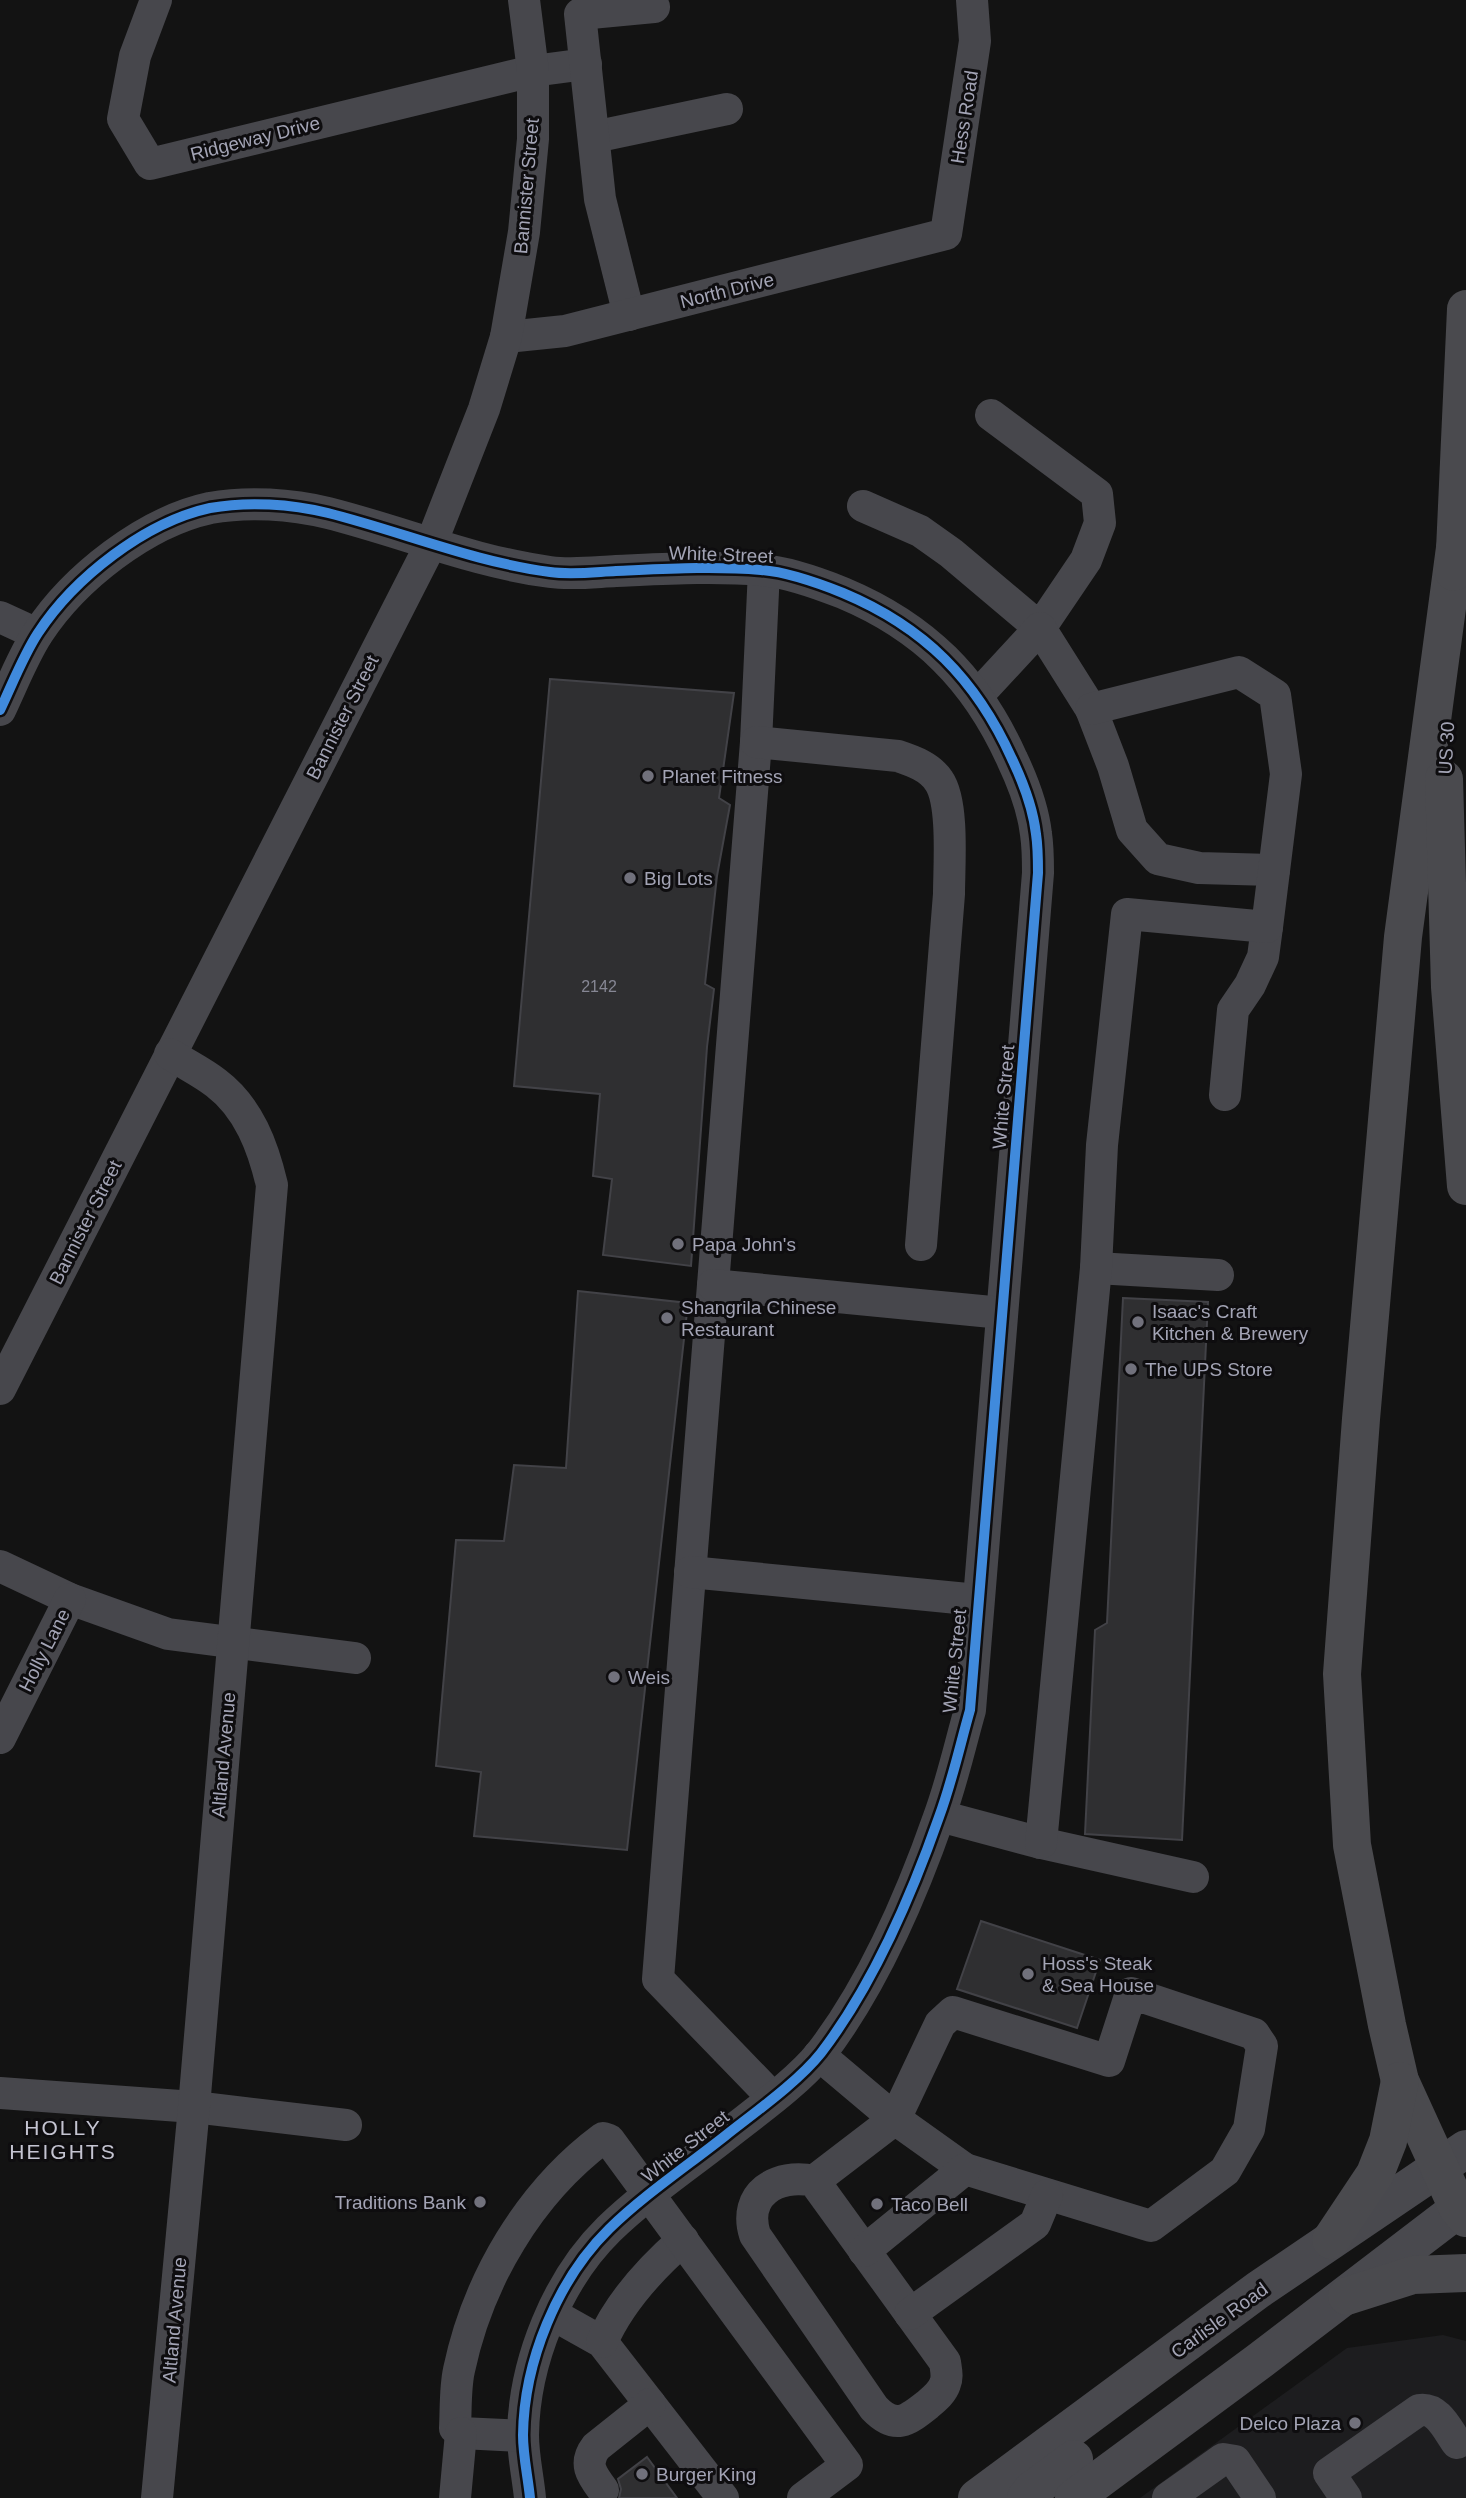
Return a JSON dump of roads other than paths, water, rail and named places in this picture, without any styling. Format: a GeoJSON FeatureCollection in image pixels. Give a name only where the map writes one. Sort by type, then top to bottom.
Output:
{"type":"FeatureCollection","features":[{"type":"Feature","properties":{"kind":"highway","name":"US 30"},"geometry":{"type":"LineString","coordinates":[[1466,309],[1443,800],[1450,987],[1466,1186]]}},
{"type":"Feature","properties":{"kind":"highway"},"geometry":{"type":"LineString","coordinates":[[1455,548],[1403,937],[1342,1674],[1352,1845],[1400,2081],[1411,2109],[1453,2158],[1463,2210]]}},
{"type":"Feature","properties":{"kind":"highway"},"geometry":{"type":"LineString","coordinates":[[1331,2240],[1375,2174],[1388,2141],[1400,2081]]}},
{"type":"Feature","properties":{"kind":"highway"},"geometry":{"type":"LineString","coordinates":[[1347,2296],[1413,2275],[1466,2273]]}},
{"type":"Feature","properties":{"kind":"main road","name":"Carlisle Road"},"geometry":{"type":"LineString","coordinates":[[977,2498],[1258,2290],[1453,2158]]}},
{"type":"Feature","properties":{"kind":"main road"},"geometry":{"type":"LineString","coordinates":[[1074,2498],[1463,2210]]}},
{"type":"Feature","properties":{"kind":"main road"},"geometry":{"type":"LineString","coordinates":[[1026,2498],[1032,2490],[1171,2386],[1258,2290]]}},
{"type":"Feature","properties":{"kind":"street","name":"Ridgeway Drive"},"geometry":{"type":"LineString","coordinates":[[156,0],[135,56],[123,119],[150,164],[533,71]]}},
{"type":"Feature","properties":{"kind":"street","name":"Bannister Street"},"geometry":{"type":"LineString","coordinates":[[0,1389],[431,544],[484,409],[506,337],[524,232],[533,139],[533,71],[524,0]]}},
{"type":"Feature","properties":{"kind":"street","name":"Hess Road"},"geometry":{"type":"LineString","coordinates":[[946,234],[975,41],[972,0]]}},
{"type":"Feature","properties":{"kind":"street"},"geometry":{"type":"LineString","coordinates":[[629,315],[600,199],[580,14],[654,7]]}},
{"type":"Feature","properties":{"kind":"street"},"geometry":{"type":"LineString","coordinates":[[533,71],[586,64]]}},
{"type":"Feature","properties":{"kind":"street"},"geometry":{"type":"LineString","coordinates":[[594,137],[727,109]]}},
{"type":"Feature","properties":{"kind":"street","name":"North Drive"},"geometry":{"type":"LineString","coordinates":[[506,337],[565,331],[946,234]]}},
{"type":"Feature","properties":{"kind":"street"},"geometry":{"type":"LineString","coordinates":[[978,695],[1041,628],[1086,560],[1100,523],[1097,494],[991,415]]}},
{"type":"Feature","properties":{"kind":"street","name":"White Street"},"geometry":{"type":"LineString","coordinates":[[0,710],[37,634],[65,598],[98,566],[133,541],[173,521],[209,508],[246,504],[285,506],[327,513],[508,566],[556,573],[689,568],[764,570],[819,583],[863,601],[909,628],[949,662],[978,695],[1004,741],[1023,783],[1036,832],[1038,873],[970,1710],[940,1816],[901,1910],[856,2001],[819,2055],[773,2098],[609,2230],[576,2270],[552,2314],[536,2357],[526,2396],[523,2436],[533,2491]]}},
{"type":"Feature","properties":{"kind":"street"},"geometry":{"type":"LineString","coordinates":[[863,506],[920,531],[951,552],[1041,628],[1091,709],[1113,766],[1132,830],[1158,859],[1199,868],[1274,870]]}},
{"type":"Feature","properties":{"kind":"street"},"geometry":{"type":"LineString","coordinates":[[764,570],[755,742],[658,1979],[773,2098]]}},
{"type":"Feature","properties":{"kind":"street"},"geometry":{"type":"LineString","coordinates":[[0,617],[37,634]]}},
{"type":"Feature","properties":{"kind":"street"},"geometry":{"type":"LineString","coordinates":[[1091,709],[1239,672],[1275,695],[1286,774],[1267,927],[1263,957],[1251,985],[1233,1010],[1225,1096]]}},
{"type":"Feature","properties":{"kind":"street"},"geometry":{"type":"LineString","coordinates":[[755,742],[898,756],[928,769],[940,782],[945,797],[950,849],[949,894],[921,1245]]}},
{"type":"Feature","properties":{"kind":"street"},"geometry":{"type":"LineString","coordinates":[[1041,1843],[1096,1268],[1102,1145],[1127,914],[1267,927]]}},
{"type":"Feature","properties":{"kind":"street","name":"Altland Avenue"},"geometry":{"type":"LineString","coordinates":[[158,2498],[272,1185],[265,1157],[252,1126],[237,1104],[218,1084],[170,1054]]}},
{"type":"Feature","properties":{"kind":"street"},"geometry":{"type":"LineString","coordinates":[[1096,1268],[1218,1275]]}},
{"type":"Feature","properties":{"kind":"street"},"geometry":{"type":"LineString","coordinates":[[713,1285],[1002,1313]]}},
{"type":"Feature","properties":{"kind":"street"},"geometry":{"type":"LineString","coordinates":[[0,1566],[70,1600],[168,1634],[355,1658]]}},
{"type":"Feature","properties":{"kind":"street"},"geometry":{"type":"LineString","coordinates":[[690,1572],[978,1600]]}},
{"type":"Feature","properties":{"kind":"street","name":"Holly Lane"},"geometry":{"type":"LineString","coordinates":[[0,1738],[70,1600]]}},
{"type":"Feature","properties":{"kind":"street"},"geometry":{"type":"LineString","coordinates":[[940,1816],[1041,1843],[1193,1877]]}},
{"type":"Feature","properties":{"kind":"street"},"geometry":{"type":"LineString","coordinates":[[814,2181],[895,2119],[940,2024],[953,2012],[1109,2061],[1131,1993],[1254,2034],[1262,2046],[1249,2129],[1225,2171],[1151,2226],[965,2169],[895,2119],[819,2055]]}},
{"type":"Feature","properties":{"kind":"street"},"geometry":{"type":"LineString","coordinates":[[0,2093],[194,2107],[346,2125]]}},
{"type":"Feature","properties":{"kind":"street"},"geometry":{"type":"LineString","coordinates":[[523,2436],[461,2433],[455,2428],[458,2371],[480,2300],[504,2250],[555,2180],[579,2156],[603,2138],[609,2140],[847,2465],[803,2498]]}},
{"type":"Feature","properties":{"kind":"street"},"geometry":{"type":"LineString","coordinates":[[863,2251],[965,2169]]}},
{"type":"Feature","properties":{"kind":"street"},"geometry":{"type":"LineString","coordinates":[[786,2179],[814,2181],[944,2362],[947,2375],[945,2385],[937,2396],[909,2419],[896,2421],[883,2418],[874,2408],[755,2235],[751,2222],[752,2209],[757,2198],[773,2185],[786,2179]]}},
{"type":"Feature","properties":{"kind":"street"},"geometry":{"type":"LineString","coordinates":[[910,2314],[1035,2224],[1047,2195]]}},
{"type":"Feature","properties":{"kind":"street"},"geometry":{"type":"LineString","coordinates":[[602,2342],[610,2324],[661,2259],[683,2240]]}},
{"type":"Feature","properties":{"kind":"street"},"geometry":{"type":"LineString","coordinates":[[552,2314],[602,2342],[723,2498]]}},
{"type":"Feature","properties":{"kind":"street"},"geometry":{"type":"LineString","coordinates":[[603,2490],[591,2472],[591,2454],[596,2447],[650,2404]]}},
{"type":"Feature","properties":{"kind":"street"},"geometry":{"type":"LineString","coordinates":[[1346,2498],[1329,2473],[1419,2410],[1427,2409],[1435,2413],[1463,2445]]}},
{"type":"Feature","properties":{"kind":"street"},"geometry":{"type":"LineString","coordinates":[[454,2498],[461,2433]]}},
{"type":"Feature","properties":{"kind":"street"},"geometry":{"type":"LineString","coordinates":[[1168,2498],[1223,2459],[1235,2461],[1260,2498]]}},
{"type":"Feature","properties":{"kind":"place","name":"Planet Fitness"},"geometry":{"type":"Point","coordinates":[648,776]}},
{"type":"Feature","properties":{"kind":"place","name":"Big Lots"},"geometry":{"type":"Point","coordinates":[630,878]}},
{"type":"Feature","properties":{"kind":"place","name":"Papa John's"},"geometry":{"type":"Point","coordinates":[678,1244]}},
{"type":"Feature","properties":{"kind":"place","name":"Shangrila Chinese Restaurant"},"geometry":{"type":"Point","coordinates":[667,1318]}},
{"type":"Feature","properties":{"kind":"place","name":"Isaac's Craft Kitchen & Brewery"},"geometry":{"type":"Point","coordinates":[1138,1322]}},
{"type":"Feature","properties":{"kind":"place","name":"The UPS Store"},"geometry":{"type":"Point","coordinates":[1131,1369]}},
{"type":"Feature","properties":{"kind":"place","name":"Weis"},"geometry":{"type":"Point","coordinates":[614,1677]}},
{"type":"Feature","properties":{"kind":"place","name":"Hoss's Steak & Sea House"},"geometry":{"type":"Point","coordinates":[1028,1974]}},
{"type":"Feature","properties":{"kind":"place","name":"Traditions Bank"},"geometry":{"type":"Point","coordinates":[480,2202]}},
{"type":"Feature","properties":{"kind":"place","name":"Taco Bell"},"geometry":{"type":"Point","coordinates":[877,2204]}},
{"type":"Feature","properties":{"kind":"place","name":"Delco Plaza"},"geometry":{"type":"Point","coordinates":[1355,2423]}},
{"type":"Feature","properties":{"kind":"place","name":"Burger King"},"geometry":{"type":"Point","coordinates":[642,2474]}},
{"type":"Feature","properties":{"kind":"district","name":"HOLLY HEIGHTS"},"geometry":{"type":"Point","coordinates":[63,2140]}}]}
